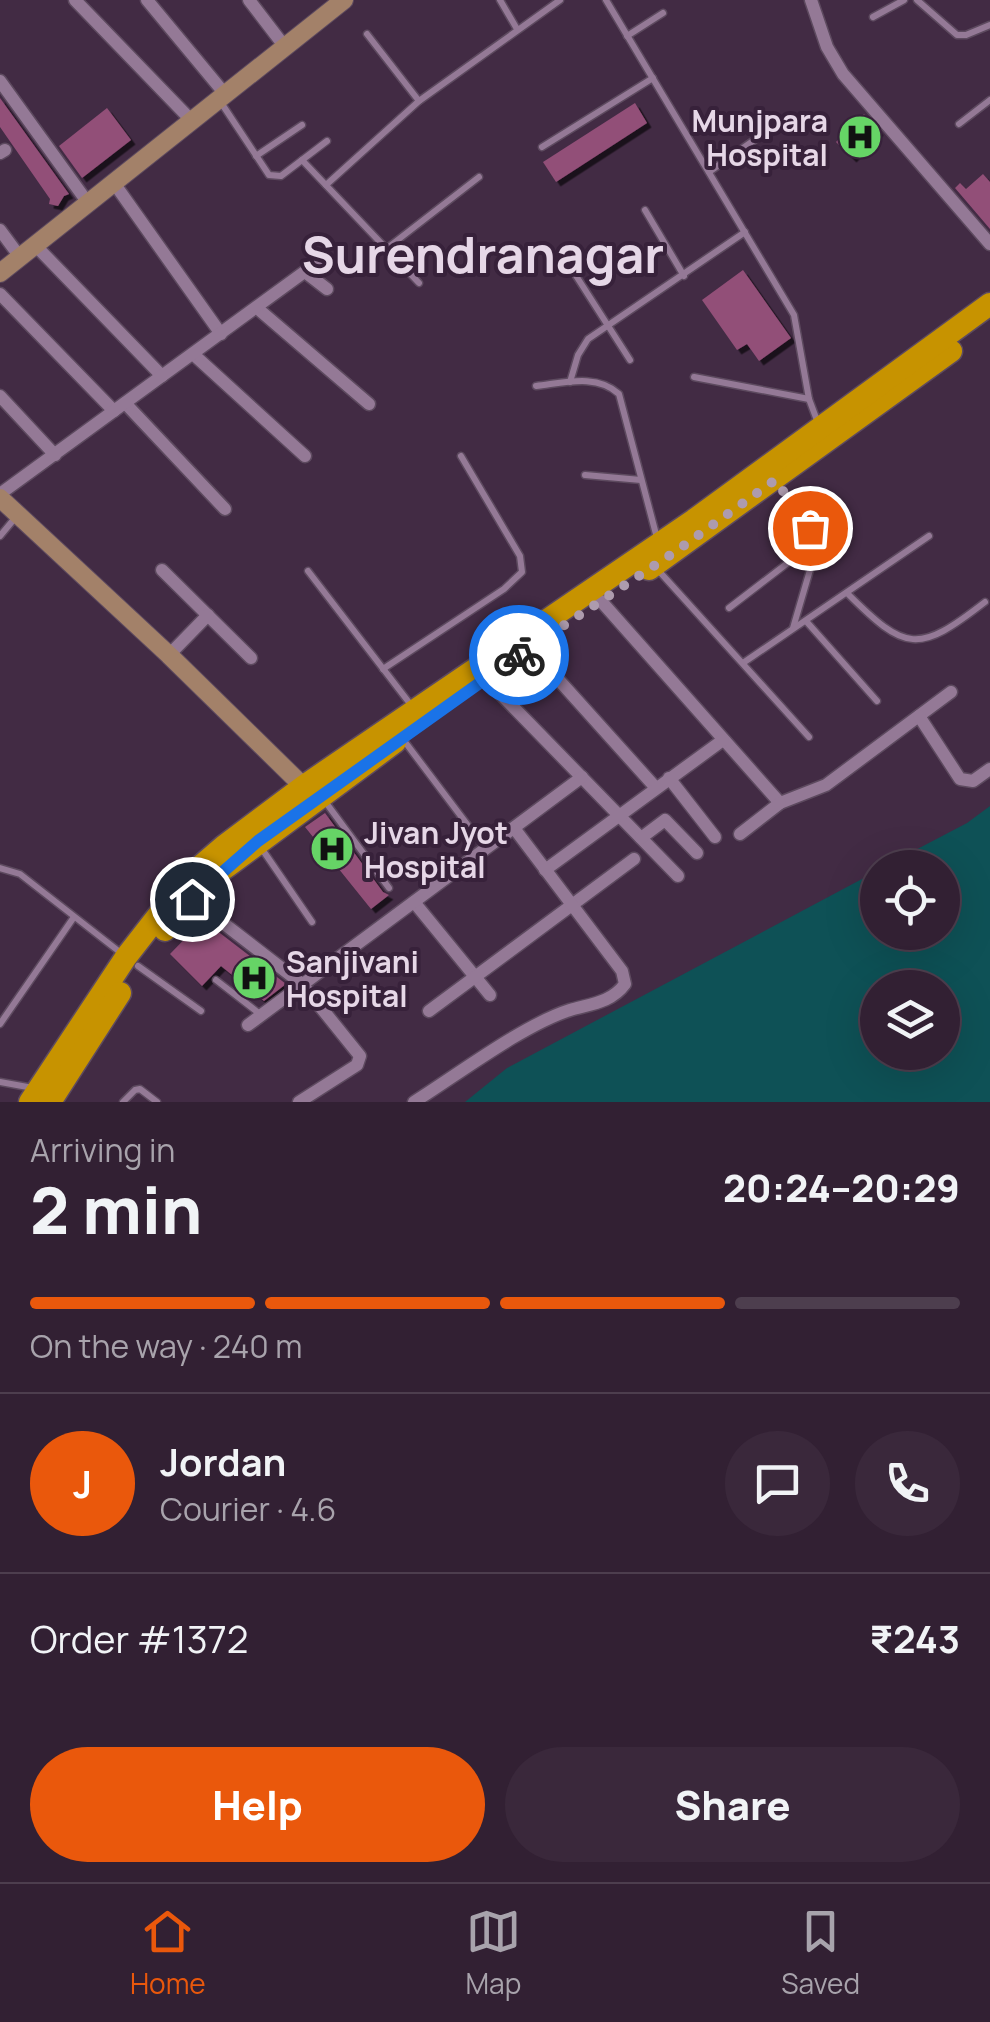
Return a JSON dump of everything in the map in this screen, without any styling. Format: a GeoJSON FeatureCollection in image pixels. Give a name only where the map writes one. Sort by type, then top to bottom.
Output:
{"type":"FeatureCollection","features":[{"type":"Feature","properties":{"kind":"highway"},"geometry":{"type":"LineString","coordinates":[[44,1099],[189,876],[401,738],[600,601],[653,554],[990,304]]}},
{"type":"Feature","properties":{"kind":"highway"},"geometry":{"type":"LineString","coordinates":[[132,961],[192,899],[414,710],[653,554],[775,480],[990,322]]}},
{"type":"Feature","properties":{"kind":"street"},"geometry":{"type":"LineString","coordinates":[[75,0],[192,121]]}},
{"type":"Feature","properties":{"kind":"street"},"geometry":{"type":"LineString","coordinates":[[146,0],[222,97]]}},
{"type":"Feature","properties":{"kind":"street"},"geometry":{"type":"LineString","coordinates":[[248,0],[285,47]]}},
{"type":"Feature","properties":{"kind":"street"},"geometry":{"type":"LineString","coordinates":[[0,273],[344,0]]}},
{"type":"Feature","properties":{"kind":"street"},"geometry":{"type":"LineString","coordinates":[[811,0],[827,47],[843,74],[990,244]]}},
{"type":"Feature","properties":{"kind":"street"},"geometry":{"type":"LineString","coordinates":[[0,81],[88,203]]}},
{"type":"Feature","properties":{"kind":"street"},"geometry":{"type":"LineString","coordinates":[[114,182],[221,334]]}},
{"type":"Feature","properties":{"kind":"street"},"geometry":{"type":"LineString","coordinates":[[0,230],[20,258]]}},
{"type":"Feature","properties":{"kind":"street"},"geometry":{"type":"LineString","coordinates":[[35,245],[162,376]]}},
{"type":"Feature","properties":{"kind":"street"},"geometry":{"type":"LineString","coordinates":[[313,794],[0,496],[318,262]]}},
{"type":"Feature","properties":{"kind":"street"},"geometry":{"type":"LineString","coordinates":[[305,272],[327,289]]}},
{"type":"Feature","properties":{"kind":"street"},"geometry":{"type":"LineString","coordinates":[[0,294],[225,510]]}},
{"type":"Feature","properties":{"kind":"street"},"geometry":{"type":"LineString","coordinates":[[257,308],[369,404]]}},
{"type":"Feature","properties":{"kind":"street"},"geometry":{"type":"LineString","coordinates":[[193,354],[305,456]]}},
{"type":"Feature","properties":{"kind":"street"},"geometry":{"type":"LineString","coordinates":[[0,396],[54,454]]}},
{"type":"Feature","properties":{"kind":"street"},"geometry":{"type":"LineString","coordinates":[[162,570],[250,658]]}},
{"type":"Feature","properties":{"kind":"street"},"geometry":{"type":"LineString","coordinates":[[600,601],[780,803]]}},
{"type":"Feature","properties":{"kind":"street"},"geometry":{"type":"LineString","coordinates":[[169,656],[208,615]]}},
{"type":"Feature","properties":{"kind":"street"},"geometry":{"type":"LineString","coordinates":[[530,648],[656,788]]}},
{"type":"Feature","properties":{"kind":"street"},"geometry":{"type":"LineString","coordinates":[[486,678],[678,876]]}},
{"type":"Feature","properties":{"kind":"street"},"geometry":{"type":"LineString","coordinates":[[740,834],[780,803],[826,784],[951,692]]}},
{"type":"Feature","properties":{"kind":"street"},"geometry":{"type":"LineString","coordinates":[[919,716],[960,779],[973,781],[990,770]]}},
{"type":"Feature","properties":{"kind":"street"},"geometry":{"type":"LineString","coordinates":[[545,870],[723,740]]}},
{"type":"Feature","properties":{"kind":"street"},"geometry":{"type":"LineString","coordinates":[[248,1025],[582,777]]}},
{"type":"Feature","properties":{"kind":"street"},"geometry":{"type":"LineString","coordinates":[[670,778],[715,838]]}},
{"type":"Feature","properties":{"kind":"street"},"geometry":{"type":"LineString","coordinates":[[641,838],[665,820],[697,853]]}},
{"type":"Feature","properties":{"kind":"street"},"geometry":{"type":"LineString","coordinates":[[414,1102],[549,1018],[618,994],[625,984],[622,971],[514,828]]}},
{"type":"Feature","properties":{"kind":"street"},"geometry":{"type":"LineString","coordinates":[[430,1011],[634,859]]}},
{"type":"Feature","properties":{"kind":"street"},"geometry":{"type":"LineString","coordinates":[[192,899],[302,984],[360,1056],[356,1064],[298,1102]]}},
{"type":"Feature","properties":{"kind":"street"},"geometry":{"type":"LineString","coordinates":[[414,902],[490,996]]}},
{"type":"Feature","properties":{"kind":"lane"},"geometry":{"type":"LineString","coordinates":[[500,0],[518,29]]}},
{"type":"Feature","properties":{"kind":"lane"},"geometry":{"type":"LineString","coordinates":[[326,184],[419,101],[560,0]]}},
{"type":"Feature","properties":{"kind":"lane"},"geometry":{"type":"LineString","coordinates":[[606,0],[794,315],[809,399],[820,427]]}},
{"type":"Feature","properties":{"kind":"lane"},"geometry":{"type":"LineString","coordinates":[[873,17],[904,0]]}},
{"type":"Feature","properties":{"kind":"lane"},"geometry":{"type":"LineString","coordinates":[[917,0],[957,35],[966,36],[990,25]]}},
{"type":"Feature","properties":{"kind":"lane"},"geometry":{"type":"LineString","coordinates":[[627,36],[662,12]]}},
{"type":"Feature","properties":{"kind":"lane"},"geometry":{"type":"LineString","coordinates":[[367,34],[419,101]]}},
{"type":"Feature","properties":{"kind":"lane"},"geometry":{"type":"LineString","coordinates":[[542,147],[653,78]]}},
{"type":"Feature","properties":{"kind":"lane"},"geometry":{"type":"LineString","coordinates":[[222,97],[269,175],[281,176],[327,141]]}},
{"type":"Feature","properties":{"kind":"lane"},"geometry":{"type":"LineString","coordinates":[[959,124],[990,100]]}},
{"type":"Feature","properties":{"kind":"lane"},"geometry":{"type":"LineString","coordinates":[[256,156],[302,125]]}},
{"type":"Feature","properties":{"kind":"lane"},"geometry":{"type":"LineString","coordinates":[[708,172],[767,131]]}},
{"type":"Feature","properties":{"kind":"lane"},"geometry":{"type":"LineString","coordinates":[[302,160],[419,284]]}},
{"type":"Feature","properties":{"kind":"lane"},"geometry":{"type":"LineString","coordinates":[[386,249],[479,177]]}},
{"type":"Feature","properties":{"kind":"lane"},"geometry":{"type":"LineString","coordinates":[[645,210],[684,276]]}},
{"type":"Feature","properties":{"kind":"lane"},"geometry":{"type":"LineString","coordinates":[[570,382],[588,339],[745,232]]}},
{"type":"Feature","properties":{"kind":"lane"},"geometry":{"type":"LineString","coordinates":[[573,271],[630,360]]}},
{"type":"Feature","properties":{"kind":"lane"},"geometry":{"type":"LineString","coordinates":[[694,378],[809,399]]}},
{"type":"Feature","properties":{"kind":"lane"},"geometry":{"type":"LineString","coordinates":[[536,386],[601,382],[619,394],[653,554],[808,737]]}},
{"type":"Feature","properties":{"kind":"lane"},"geometry":{"type":"LineString","coordinates":[[383,670],[522,572],[520,556],[462,456]]}},
{"type":"Feature","properties":{"kind":"lane"},"geometry":{"type":"LineString","coordinates":[[585,475],[640,480]]}},
{"type":"Feature","properties":{"kind":"lane"},"geometry":{"type":"LineString","coordinates":[[775,480],[810,528],[815,542],[793,629]]}},
{"type":"Feature","properties":{"kind":"lane"},"geometry":{"type":"LineString","coordinates":[[0,536],[18,514]]}},
{"type":"Feature","properties":{"kind":"lane"},"geometry":{"type":"LineString","coordinates":[[743,664],[930,536]]}},
{"type":"Feature","properties":{"kind":"lane"},"geometry":{"type":"LineString","coordinates":[[728,608],[815,542]]}},
{"type":"Feature","properties":{"kind":"lane"},"geometry":{"type":"LineString","coordinates":[[308,572],[414,710]]}},
{"type":"Feature","properties":{"kind":"lane"},"geometry":{"type":"LineString","coordinates":[[847,592],[882,627],[905,638],[936,636],[948,631],[985,602]]}},
{"type":"Feature","properties":{"kind":"lane"},"geometry":{"type":"LineString","coordinates":[[806,621],[877,702]]}},
{"type":"Feature","properties":{"kind":"lane"},"geometry":{"type":"LineString","coordinates":[[401,738],[485,849]]}},
{"type":"Feature","properties":{"kind":"lane"},"geometry":{"type":"LineString","coordinates":[[313,794],[390,888]]}},
{"type":"Feature","properties":{"kind":"lane"},"geometry":{"type":"LineString","coordinates":[[258,841],[312,922]]}},
{"type":"Feature","properties":{"kind":"lane"},"geometry":{"type":"LineString","coordinates":[[0,868],[20,874],[201,1010]]}},
{"type":"Feature","properties":{"kind":"lane"},"geometry":{"type":"LineString","coordinates":[[0,1024],[74,916]]}},
{"type":"Feature","properties":{"kind":"lane"},"geometry":{"type":"LineString","coordinates":[[216,980],[261,1015]]}},
{"type":"Feature","properties":{"kind":"lane"},"geometry":{"type":"LineString","coordinates":[[0,1082],[44,1099]]}},
{"type":"Feature","properties":{"kind":"lane"},"geometry":{"type":"LineString","coordinates":[[122,1102],[140,1089],[157,1102]]}},
{"type":"Feature","properties":{"kind":"shaded area"},"geometry":{"type":"Polygon","coordinates":[[[990,806],[990,1102],[465,1102],[507,1068],[860,880],[860,950],[960,950],[960,850],[915,850],[990,806]]]}},
{"type":"Feature","properties":{"kind":"building"},"geometry":{"type":"Polygon","coordinates":[[[0,98],[69,194],[58,206],[49,204],[50,199],[0,127],[0,98]]]}},
{"type":"Feature","properties":{"kind":"building"},"geometry":{"type":"Polygon","coordinates":[[[635,103],[647,123],[556,182],[543,162],[635,103]]]}},
{"type":"Feature","properties":{"kind":"building"},"geometry":{"type":"Polygon","coordinates":[[[107,108],[131,140],[82,178],[59,146],[107,108]]]}},
{"type":"Feature","properties":{"kind":"building"},"geometry":{"type":"Polygon","coordinates":[[[864,114],[879,131],[852,158],[836,142],[864,114]]]}},
{"type":"Feature","properties":{"kind":"building"},"geometry":{"type":"Polygon","coordinates":[[[983,174],[990,182],[990,229],[955,188],[960,183],[966,189],[983,174]]]}},
{"type":"Feature","properties":{"kind":"building"},"geometry":{"type":"Polygon","coordinates":[[[743,270],[791,338],[759,361],[747,344],[737,350],[702,300],[743,270]]]}},
{"type":"Feature","properties":{"kind":"building"},"geometry":{"type":"Polygon","coordinates":[[[325,813],[389,895],[371,909],[305,827],[325,813]]]}},
{"type":"Feature","properties":{"kind":"building"},"geometry":{"type":"Polygon","coordinates":[[[203,920],[286,984],[264,1001],[221,966],[202,986],[170,954],[203,920]]]}},
{"type":"Feature","properties":{"kind":"way so far"},"geometry":{"type":"LineString","coordinates":[[519,655],[675,552],[775,480],[810,528]]}},
{"type":"Feature","properties":{"kind":"place","name":"Munjpara Hospital"},"geometry":{"type":"Point","coordinates":[860,137]}},
{"type":"Feature","properties":{"kind":"place","name":"Jivan Jyot Hospital"},"geometry":{"type":"Point","coordinates":[332,849]}},
{"type":"Feature","properties":{"kind":"place","name":"Sanjivani Hospital"},"geometry":{"type":"Point","coordinates":[254,978]}},
{"type":"Feature","properties":{"kind":"district","name":"Surendranagar"},"geometry":{"type":"Point","coordinates":[483,254]}},
{"type":"Feature","properties":{"kind":"route"},"geometry":{"type":"LineString","coordinates":[[192,899],[258,841],[519,655]]}}]}
